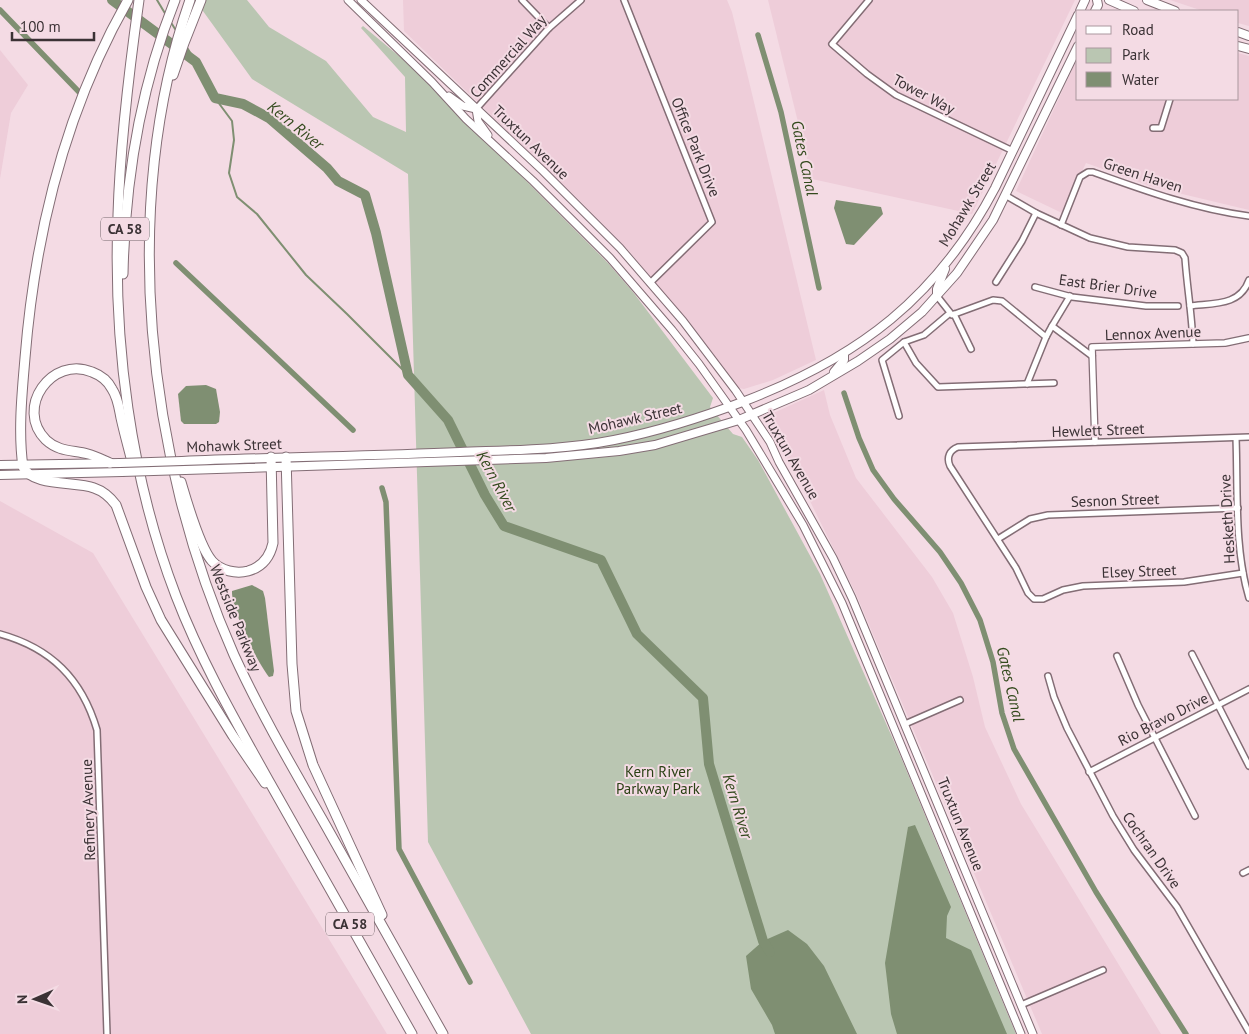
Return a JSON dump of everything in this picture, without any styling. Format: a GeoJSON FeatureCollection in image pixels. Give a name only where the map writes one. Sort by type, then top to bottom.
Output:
{"type":"FeatureCollection","features":[{"type":"Feature","properties":{"kind":"highway"},"geometry":{"type":"LineString","coordinates":[[128,0],[95,66],[65,146],[45,219],[33,286],[23,386],[22,464],[24,470],[29,474],[45,480],[91,487],[104,494],[116,505],[151,599],[169,635],[237,742],[287,814]]}},
{"type":"Feature","properties":{"kind":"highway"},"geometry":{"type":"LineString","coordinates":[[139,0],[120,166],[117,292],[131,425],[155,532],[175,594]]}},
{"type":"Feature","properties":{"kind":"highway","name":"CA 58"},"geometry":{"type":"LineString","coordinates":[[124,364],[122,302],[125,229],[132,156],[144,95],[175,0]]}},
{"type":"Feature","properties":{"kind":"highway"},"geometry":{"type":"LineString","coordinates":[[161,117],[171,61],[190,0]]}},
{"type":"Feature","properties":{"kind":"highway"},"geometry":{"type":"LineString","coordinates":[[161,117],[178,59],[201,0]]}},
{"type":"Feature","properties":{"kind":"highway","name":"Westside Parkway"},"geometry":{"type":"LineString","coordinates":[[161,117],[154,167],[150,268],[153,334],[159,390],[169,450],[189,532],[212,601],[227,638],[268,725],[443,1034]]}},
{"type":"Feature","properties":{"kind":"highway"},"geometry":{"type":"LineString","coordinates":[[110,463],[90,455],[61,450],[47,441],[40,432],[34,413],[36,398],[43,384],[54,375],[73,368],[87,370],[104,379],[113,390],[117,399],[146,518],[162,564],[213,680],[287,814]]}},
{"type":"Feature","properties":{"kind":"highway"},"geometry":{"type":"LineString","coordinates":[[159,390],[172,450],[194,521],[209,556],[222,568],[236,572],[250,570],[262,564],[271,551],[274,539],[271,462]]}},
{"type":"Feature","properties":{"kind":"highway"},"geometry":{"type":"LineString","coordinates":[[286,462],[292,664],[294,699],[299,722],[317,775],[409,972]]}},
{"type":"Feature","properties":{"kind":"highway","name":"CA 58"},"geometry":{"type":"LineString","coordinates":[[287,814],[412,1034]]}},
{"type":"Feature","properties":{"kind":"main road","name":"Truxtun Avenue"},"geometry":{"type":"LineString","coordinates":[[348,0],[432,82],[466,120],[496,146],[610,258],[672,330],[739,420],[781,486],[823,564],[848,616],[1022,1034]]}},
{"type":"Feature","properties":{"kind":"main road","name":"Truxtun Avenue"},"geometry":{"type":"LineString","coordinates":[[361,0],[542,171],[620,248],[710,356],[770,442],[779,462],[833,558],[861,618],[1033,1034]]}},
{"type":"Feature","properties":{"kind":"main road"},"geometry":{"type":"LineString","coordinates":[[1108,0],[1132,10]]}},
{"type":"Feature","properties":{"kind":"main road"},"geometry":{"type":"LineString","coordinates":[[1147,0],[1172,10]]}},
{"type":"Feature","properties":{"kind":"main road"},"geometry":{"type":"LineString","coordinates":[[365,17],[371,18],[394,40],[408,44]]}},
{"type":"Feature","properties":{"kind":"main road","name":"Mohawk Street"},"geometry":{"type":"LineString","coordinates":[[286,462],[540,448],[613,440],[730,408],[816,370],[844,354],[896,316],[928,285],[947,263],[983,210],[1076,19]]}},
{"type":"Feature","properties":{"kind":"main road","name":"Mohawk Street"},"geometry":{"type":"LineString","coordinates":[[0,465],[182,461],[423,462],[546,458],[619,451],[655,445],[752,415],[809,390],[858,362],[890,339],[937,296],[957,273],[982,238],[1014,178],[1076,50]]}},
{"type":"Feature","properties":{"kind":"main road"},"geometry":{"type":"LineString","coordinates":[[432,82],[463,106],[476,109],[478,121],[496,146]]}},
{"type":"Feature","properties":{"kind":"main road"},"geometry":{"type":"LineString","coordinates":[[1024,156],[1021,149],[1027,122]]}},
{"type":"Feature","properties":{"kind":"main road"},"geometry":{"type":"LineString","coordinates":[[1013,151],[1016,156],[1014,178]]}},
{"type":"Feature","properties":{"kind":"main road"},"geometry":{"type":"LineString","coordinates":[[937,296],[937,289],[947,263]]}},
{"type":"Feature","properties":{"kind":"main road"},"geometry":{"type":"LineString","coordinates":[[826,381],[842,365],[844,354]]}},
{"type":"Feature","properties":{"kind":"main road","name":"Mohawk Street"},"geometry":{"type":"LineString","coordinates":[[0,475],[185,470],[271,462]]}},
{"type":"Feature","properties":{"kind":"main road"},"geometry":{"type":"LineString","coordinates":[[884,702],[898,722],[905,724]]}},
{"type":"Feature","properties":{"kind":"main road"},"geometry":{"type":"LineString","coordinates":[[992,963],[1013,1000],[1021,1005],[1019,1015],[1022,1034]]}},
{"type":"Feature","properties":{"kind":"street"},"geometry":{"type":"LineString","coordinates":[[522,0],[549,28]]}},
{"type":"Feature","properties":{"kind":"street","name":"Commercial Way"},"geometry":{"type":"LineString","coordinates":[[476,109],[549,28],[581,0]]}},
{"type":"Feature","properties":{"kind":"street","name":"Office Park Drive"},"geometry":{"type":"LineString","coordinates":[[624,0],[712,222],[650,283]]}},
{"type":"Feature","properties":{"kind":"street","name":"Tower Way"},"geometry":{"type":"LineString","coordinates":[[869,0],[832,44],[867,74],[896,95],[1013,151]]}},
{"type":"Feature","properties":{"kind":"street"},"geometry":{"type":"LineString","coordinates":[[1153,128],[1161,128],[1170,100]]}},
{"type":"Feature","properties":{"kind":"street","name":"Green Haven"},"geometry":{"type":"LineString","coordinates":[[1061,225],[1080,177],[1088,172],[1093,172],[1150,193],[1249,216]]}},
{"type":"Feature","properties":{"kind":"street"},"geometry":{"type":"LineString","coordinates":[[1005,195],[1036,213],[1090,238],[1128,247],[1178,251],[1185,258],[1194,344]]}},
{"type":"Feature","properties":{"kind":"street"},"geometry":{"type":"LineString","coordinates":[[996,282],[1022,241],[1036,213]]}},
{"type":"Feature","properties":{"kind":"street"},"geometry":{"type":"LineString","coordinates":[[1190,306],[1238,298],[1243,293],[1249,280]]}},
{"type":"Feature","properties":{"kind":"street","name":"East Brier Drive"},"geometry":{"type":"LineString","coordinates":[[1035,287],[1070,296],[1146,306],[1178,306]]}},
{"type":"Feature","properties":{"kind":"street"},"geometry":{"type":"LineString","coordinates":[[937,296],[952,314],[971,349]]}},
{"type":"Feature","properties":{"kind":"street"},"geometry":{"type":"LineString","coordinates":[[1027,384],[1046,337],[1070,296]]}},
{"type":"Feature","properties":{"kind":"street"},"geometry":{"type":"LineString","coordinates":[[899,416],[882,360],[904,342],[924,335],[952,314],[993,300],[1002,302],[1046,337]]}},
{"type":"Feature","properties":{"kind":"street"},"geometry":{"type":"LineString","coordinates":[[1052,326],[1092,356]]}},
{"type":"Feature","properties":{"kind":"street","name":"Lennox Avenue"},"geometry":{"type":"LineString","coordinates":[[1095,442],[1092,347],[1225,343],[1249,338]]}},
{"type":"Feature","properties":{"kind":"street"},"geometry":{"type":"LineString","coordinates":[[904,342],[916,364],[938,387],[1054,383]]}},
{"type":"Feature","properties":{"kind":"street","name":"Hewlett Street"},"geometry":{"type":"LineString","coordinates":[[998,539],[950,466],[948,457],[958,447],[1249,437]]}},
{"type":"Feature","properties":{"kind":"street","name":"Hesketh Drive"},"geometry":{"type":"LineString","coordinates":[[1236,438],[1240,541],[1243,572],[1249,598]]}},
{"type":"Feature","properties":{"kind":"street","name":"Sesnon Street"},"geometry":{"type":"LineString","coordinates":[[998,539],[1030,519],[1048,515],[1238,508]]}},
{"type":"Feature","properties":{"kind":"street","name":"Elsey Street"},"geometry":{"type":"LineString","coordinates":[[998,539],[1016,568],[1028,593],[1038,600],[1063,590],[1083,586],[1184,582],[1243,572]]}},
{"type":"Feature","properties":{"kind":"street","name":"Refinery Avenue"},"geometry":{"type":"LineString","coordinates":[[0,634],[32,645],[49,655],[74,681],[92,715],[97,730],[107,1034]]}},
{"type":"Feature","properties":{"kind":"street"},"geometry":{"type":"LineString","coordinates":[[1192,654],[1249,766]]}},
{"type":"Feature","properties":{"kind":"street"},"geometry":{"type":"LineString","coordinates":[[1118,656],[1138,705],[1195,816]]}},
{"type":"Feature","properties":{"kind":"street","name":"Cochran Drive"},"geometry":{"type":"LineString","coordinates":[[1048,676],[1060,712],[1089,772],[1123,834],[1177,907],[1249,1032]]}},
{"type":"Feature","properties":{"kind":"street","name":"Rio Bravo Drive"},"geometry":{"type":"LineString","coordinates":[[1089,772],[1249,689]]}},
{"type":"Feature","properties":{"kind":"street"},"geometry":{"type":"LineString","coordinates":[[905,724],[960,700]]}},
{"type":"Feature","properties":{"kind":"street"},"geometry":{"type":"LineString","coordinates":[[1243,873],[1249,870]]}},
{"type":"Feature","properties":{"kind":"street"},"geometry":{"type":"LineString","coordinates":[[1021,1005],[1103,970]]}},
{"type":"Feature","properties":{"kind":"shaded area"},"geometry":{"type":"Polygon","coordinates":[[[403,0],[727,0],[732,12],[816,360],[773,380],[744,389],[738,388],[698,334],[629,251],[404,31],[403,0]]]}},
{"type":"Feature","properties":{"kind":"shaded area"},"geometry":{"type":"Polygon","coordinates":[[[768,0],[1075,0],[972,214],[812,179],[768,0]]]}},
{"type":"Feature","properties":{"kind":"shaded area"},"geometry":{"type":"Polygon","coordinates":[[[1170,0],[1249,0],[1249,26],[1239,23],[1239,10],[1200,10],[1170,0]]]}},
{"type":"Feature","properties":{"kind":"shaded area"},"geometry":{"type":"Polygon","coordinates":[[[0,50],[28,85],[11,113],[0,179],[0,50]]]}},
{"type":"Feature","properties":{"kind":"shaded area"},"geometry":{"type":"Polygon","coordinates":[[[1239,53],[1249,56],[1249,210],[1153,187],[1086,163],[1062,213],[1016,191],[1076,61],[1076,100],[1239,100],[1239,53]]]}},
{"type":"Feature","properties":{"kind":"shaded area"},"geometry":{"type":"Polygon","coordinates":[[[824,390],[830,415],[856,478],[932,577],[953,613],[973,677],[985,727],[1021,804],[1161,1034],[1042,1034],[856,594],[804,489],[767,423],[769,415],[824,390]]]}},
{"type":"Feature","properties":{"kind":"shaded area"},"geometry":{"type":"Polygon","coordinates":[[[0,501],[93,553],[387,1034],[0,1034],[0,501]]]}},
{"type":"Feature","properties":{"kind":"green space","name":"Kern River Parkway Park"},"geometry":{"type":"Polygon","coordinates":[[[195,0],[247,0],[269,27],[326,61],[373,117],[406,132],[405,77],[361,28],[363,26],[435,89],[608,263],[633,292],[713,398],[710,407],[733,434],[742,437],[758,460],[820,574],[900,755],[1016,1034],[531,1034],[428,842],[408,174],[252,79],[195,0]]]}},
{"type":"Feature","properties":{"kind":"water"},"geometry":{"type":"Polygon","coordinates":[[[836,200],[881,207],[883,214],[854,245],[846,244],[834,208],[836,200]]]}},
{"type":"Feature","properties":{"kind":"water"},"geometry":{"type":"Polygon","coordinates":[[[206,385],[216,389],[220,412],[219,422],[216,424],[184,424],[181,421],[178,394],[186,386],[206,385]]]}},
{"type":"Feature","properties":{"kind":"water"},"geometry":{"type":"Polygon","coordinates":[[[252,585],[263,591],[265,598],[274,671],[273,676],[269,677],[258,660],[240,622],[233,599],[232,591],[252,585]]]}},
{"type":"Feature","properties":{"kind":"water"},"geometry":{"type":"Polygon","coordinates":[[[915,825],[951,907],[947,916],[946,938],[971,950],[1007,1034],[897,1034],[891,1014],[885,963],[908,827],[915,825]]]}},
{"type":"Feature","properties":{"kind":"water"},"geometry":{"type":"Polygon","coordinates":[[[788,930],[807,944],[824,966],[857,1034],[775,1034],[772,1025],[751,989],[746,956],[763,941],[788,930]]]}},
{"type":"Feature","properties":{"kind":"waterway","name":"Kern River"},"geometry":{"type":"LineString","coordinates":[[112,0],[196,62],[215,98],[243,104],[269,118],[327,168],[338,181],[365,195],[376,233],[408,375],[448,420],[485,495],[504,526],[601,560],[637,634],[703,698],[709,764],[763,941],[770,952]]}},
{"type":"Feature","properties":{"kind":"waterway"},"geometry":{"type":"LineString","coordinates":[[157,0],[166,15]]}},
{"type":"Feature","properties":{"kind":"waterway"},"geometry":{"type":"LineString","coordinates":[[0,10],[80,93]]}},
{"type":"Feature","properties":{"kind":"waterway"},"geometry":{"type":"LineString","coordinates":[[170,21],[177,32]]}},
{"type":"Feature","properties":{"kind":"waterway","name":"Gates Canal"},"geometry":{"type":"LineString","coordinates":[[758,35],[781,112],[819,288]]}},
{"type":"Feature","properties":{"kind":"waterway","name":"Kern River"},"geometry":{"type":"LineString","coordinates":[[186,46],[196,62]]}},
{"type":"Feature","properties":{"kind":"waterway"},"geometry":{"type":"LineString","coordinates":[[215,98],[232,121],[234,140],[229,173],[237,197],[257,214],[306,275],[408,375]]}},
{"type":"Feature","properties":{"kind":"waterway"},"geometry":{"type":"LineString","coordinates":[[176,263],[353,430]]}},
{"type":"Feature","properties":{"kind":"waterway","name":"Gates Canal"},"geometry":{"type":"LineString","coordinates":[[844,393],[859,438],[873,470],[894,499],[940,552],[961,583],[980,620],[993,662],[1002,713],[1014,749],[1096,892],[1186,1034]]}},
{"type":"Feature","properties":{"kind":"waterway"},"geometry":{"type":"LineString","coordinates":[[382,488],[386,502],[399,849],[470,982]]}}]}
